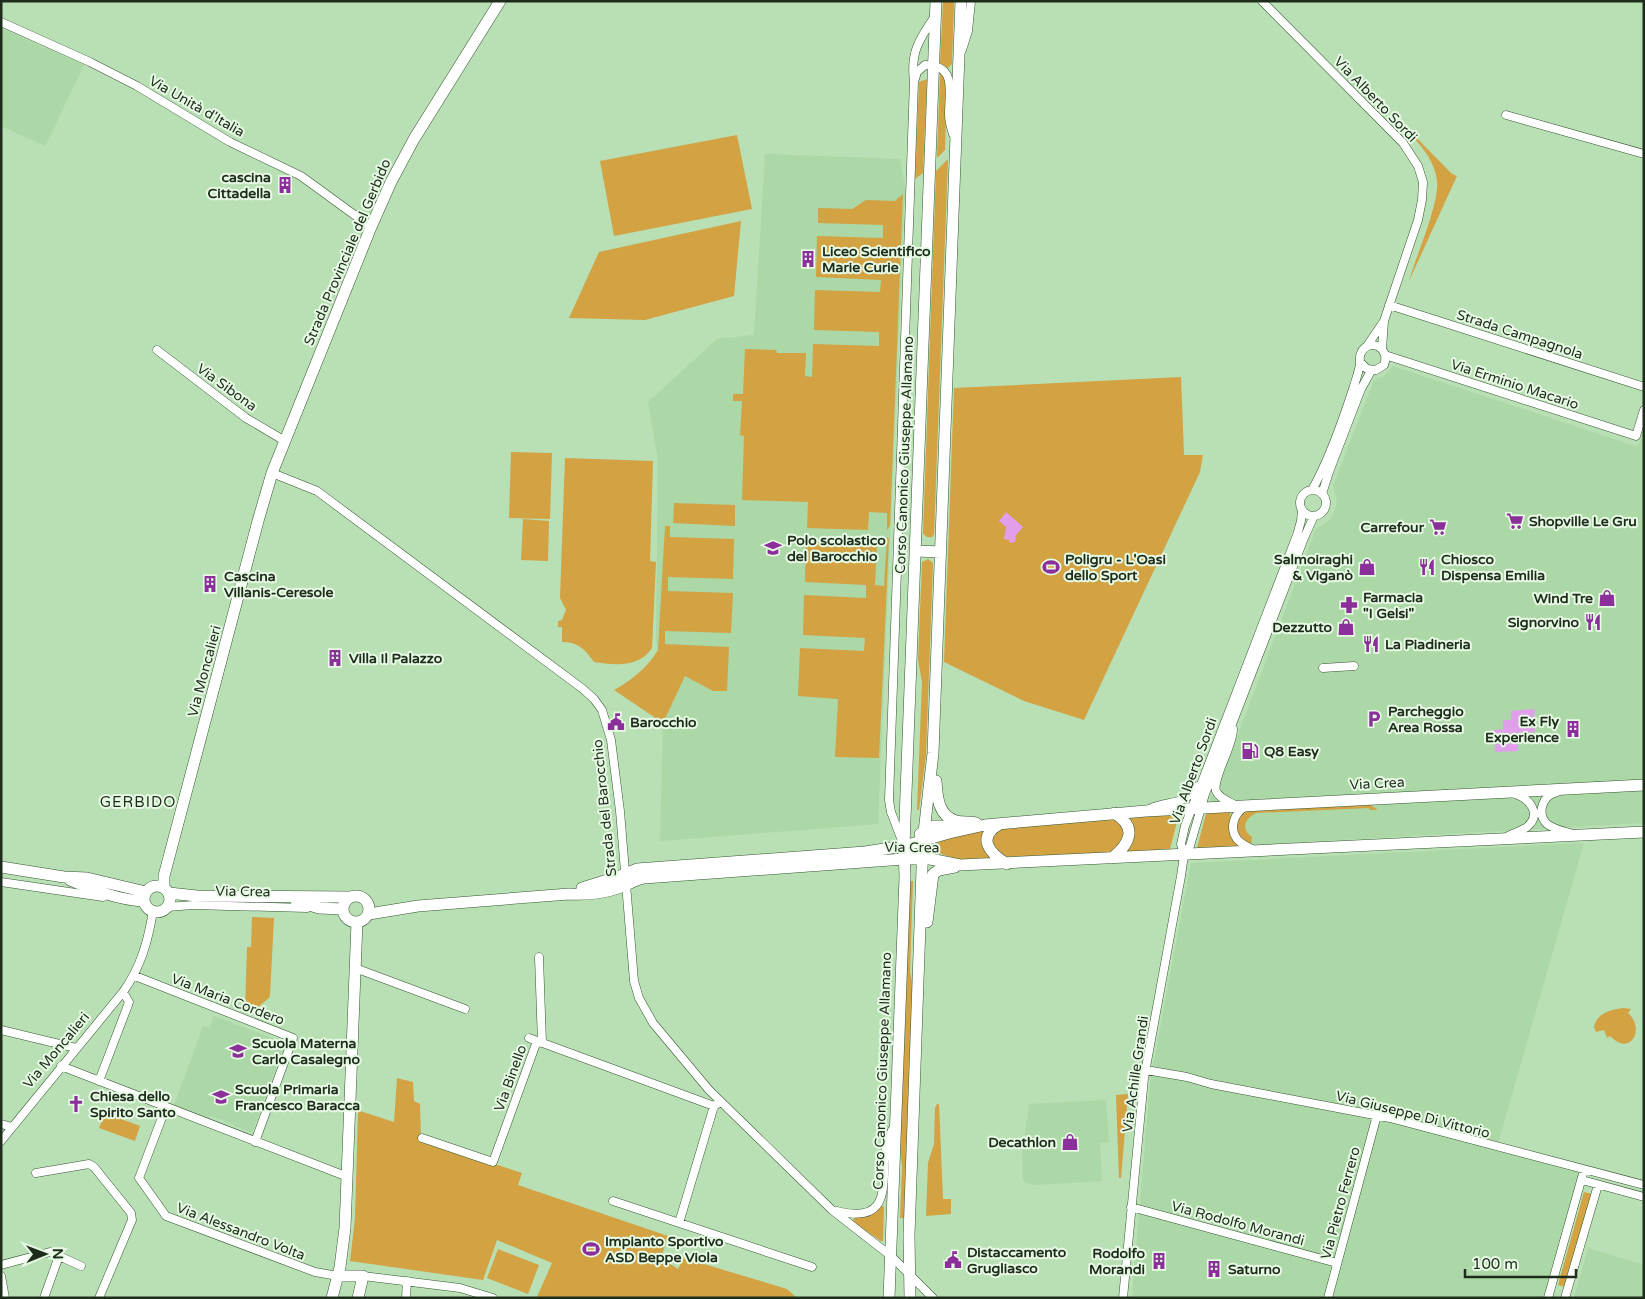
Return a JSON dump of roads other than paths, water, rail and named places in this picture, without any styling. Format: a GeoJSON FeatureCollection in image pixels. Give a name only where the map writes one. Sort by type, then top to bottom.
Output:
{"type":"FeatureCollection","features":[{"type":"Feature","properties":{"kind":"street","name":"Strada Provinciale del Gerbido"},"geometry":{"type":"LineString","coordinates":[[272,473],[391,182],[414,139],[500,1]]}},
{"type":"Feature","properties":{"kind":"street","name":"Corso Canonico Giuseppe Allamano"},"geometry":{"type":"LineString","coordinates":[[889,1298],[936,1]]}},
{"type":"Feature","properties":{"kind":"street"},"geometry":{"type":"LineString","coordinates":[[910,1298],[909,1235],[917,1007],[924,835],[933,753],[961,1]]}},
{"type":"Feature","properties":{"kind":"street"},"geometry":{"type":"LineString","coordinates":[[959,59],[968,30],[971,1]]}},
{"type":"Feature","properties":{"kind":"street","name":"Via Alberto Sordi"},"geometry":{"type":"LineString","coordinates":[[1197,807],[1232,723],[1245,679],[1297,536],[1301,521],[1301,497],[1312,490],[1322,469],[1354,387],[1360,362],[1360,353],[1384,321],[1421,209],[1423,182],[1415,159],[1403,142],[1262,1]]}},
{"type":"Feature","properties":{"kind":"street","name":"Corso Canonico Giuseppe Allamano"},"geometry":{"type":"LineString","coordinates":[[904,846],[891,812],[889,800],[914,81],[913,60],[920,38],[936,14]]}},
{"type":"Feature","properties":{"kind":"street","name":"Via Unità d'Italia"},"geometry":{"type":"LineString","coordinates":[[1,22],[90,62],[230,142],[300,176],[371,227]]}},
{"type":"Feature","properties":{"kind":"street"},"geometry":{"type":"LineString","coordinates":[[914,81],[917,72],[925,66],[934,65],[946,72],[949,79],[949,117],[956,147]]}},
{"type":"Feature","properties":{"kind":"street"},"geometry":{"type":"LineString","coordinates":[[1506,115],[1644,154]]}},
{"type":"Feature","properties":{"kind":"street","name":"Strada Campagnola"},"geometry":{"type":"LineString","coordinates":[[1389,305],[1644,387]]}},
{"type":"Feature","properties":{"kind":"street","name":"Via Alberto Sordi"},"geometry":{"type":"LineString","coordinates":[[1184,855],[1190,846],[1201,783],[1314,516],[1324,509],[1326,501],[1322,494],[1361,389],[1371,371],[1382,367],[1385,360],[1384,321]]}},
{"type":"Feature","properties":{"kind":"street"},"geometry":{"type":"LineString","coordinates":[[1367,346],[1375,345],[1384,352]]}},
{"type":"Feature","properties":{"kind":"street","name":"Via Sibona"},"geometry":{"type":"LineString","coordinates":[[157,350],[246,418],[285,441]]}},
{"type":"Feature","properties":{"kind":"street","name":"Via Erminio Macario"},"geometry":{"type":"LineString","coordinates":[[1384,352],[1636,436],[1644,410]]}},
{"type":"Feature","properties":{"kind":"street"},"geometry":{"type":"LineString","coordinates":[[1360,362],[1363,367],[1371,371]]}},
{"type":"Feature","properties":{"kind":"street","name":"Strada del Barocchio"},"geometry":{"type":"LineString","coordinates":[[272,473],[316,491],[594,699],[602,710],[611,740],[620,811],[633,968],[639,998],[648,1014],[717,1104],[832,1210],[910,1273],[933,1298]]}},
{"type":"Feature","properties":{"kind":"street","name":"Via Moncalieri"},"geometry":{"type":"LineString","coordinates":[[160,893],[272,473]]}},
{"type":"Feature","properties":{"kind":"street"},"geometry":{"type":"LineString","coordinates":[[1312,490],[1322,494]]}},
{"type":"Feature","properties":{"kind":"street"},"geometry":{"type":"LineString","coordinates":[[1302,510],[1307,515],[1314,516]]}},
{"type":"Feature","properties":{"kind":"street"},"geometry":{"type":"LineString","coordinates":[[916,551],[941,552]]}},
{"type":"Feature","properties":{"kind":"street"},"geometry":{"type":"LineString","coordinates":[[1323,668],[1354,666]]}},
{"type":"Feature","properties":{"kind":"street","name":"Via Alberto Sordi"},"geometry":{"type":"LineString","coordinates":[[1232,723],[1232,740],[1217,778],[1216,787],[1220,796],[1237,806]]}},
{"type":"Feature","properties":{"kind":"street"},"geometry":{"type":"LineString","coordinates":[[933,753],[936,793],[942,810],[955,821],[968,821],[985,825]]}},
{"type":"Feature","properties":{"kind":"street","name":"Via Crea"},"geometry":{"type":"LineString","coordinates":[[1146,811],[1158,805],[1185,800],[1201,783]]}},
{"type":"Feature","properties":{"kind":"street","name":"Via Crea"},"geometry":{"type":"LineString","coordinates":[[369,908],[598,892],[625,880],[638,869],[865,852],[904,846],[924,835],[933,826],[971,827],[1197,807],[1644,785]]}},
{"type":"Feature","properties":{"kind":"street","name":"Via Crea"},"geometry":{"type":"LineString","coordinates":[[1575,835],[1552,827],[1544,819],[1542,810],[1545,799],[1553,793],[1579,788]]}},
{"type":"Feature","properties":{"kind":"street","name":"Via Crea"},"geometry":{"type":"LineString","coordinates":[[1502,839],[1527,827],[1534,814],[1529,801],[1525,797],[1507,792]]}},
{"type":"Feature","properties":{"kind":"street"},"geometry":{"type":"LineString","coordinates":[[1249,805],[1242,808],[1234,818],[1234,832],[1236,838],[1241,843],[1257,851]]}},
{"type":"Feature","properties":{"kind":"street"},"geometry":{"type":"LineString","coordinates":[[1112,858],[1126,846],[1129,837],[1126,824],[1120,816],[1114,813]]}},
{"type":"Feature","properties":{"kind":"street"},"geometry":{"type":"LineString","coordinates":[[1002,823],[991,831],[988,835],[987,843],[992,854],[1007,864]]}},
{"type":"Feature","properties":{"kind":"street","name":"Via Crea"},"geometry":{"type":"LineString","coordinates":[[625,880],[904,859],[923,859],[960,865],[1007,864],[1644,832]]}},
{"type":"Feature","properties":{"kind":"street"},"geometry":{"type":"LineString","coordinates":[[904,846],[923,859]]}},
{"type":"Feature","properties":{"kind":"street","name":"Via Achille Grandi"},"geometry":{"type":"LineString","coordinates":[[1123,1298],[1146,1070],[1184,855]]}},
{"type":"Feature","properties":{"kind":"street"},"geometry":{"type":"LineString","coordinates":[[917,1007],[924,978],[932,878],[935,872],[960,865]]}},
{"type":"Feature","properties":{"kind":"street","name":"Via Crea"},"geometry":{"type":"LineString","coordinates":[[1,867],[64,877],[87,878],[160,893],[280,898],[299,896],[349,897]]}},
{"type":"Feature","properties":{"kind":"street","name":"Via Crea"},"geometry":{"type":"LineString","coordinates":[[64,877],[115,898]]}},
{"type":"Feature","properties":{"kind":"street","name":"Via Crea"},"geometry":{"type":"LineString","coordinates":[[1,882],[128,900],[160,893],[193,905],[343,909]]}},
{"type":"Feature","properties":{"kind":"street"},"geometry":{"type":"LineString","coordinates":[[153,911],[149,909],[160,893]]}},
{"type":"Feature","properties":{"kind":"street"},"geometry":{"type":"LineString","coordinates":[[358,895],[366,899],[369,908],[364,920],[357,922],[349,920],[343,909],[349,897],[358,895]]}},
{"type":"Feature","properties":{"kind":"street","name":"Via Crea"},"geometry":{"type":"LineString","coordinates":[[280,898],[320,908]]}},
{"type":"Feature","properties":{"kind":"street","name":"Via Moncalieri"},"geometry":{"type":"LineString","coordinates":[[1,1141],[134,976],[146,941],[153,911]]}},
{"type":"Feature","properties":{"kind":"street"},"geometry":{"type":"LineString","coordinates":[[332,1298],[338,1276],[345,1228],[357,922]]}},
{"type":"Feature","properties":{"kind":"street"},"geometry":{"type":"LineString","coordinates":[[536,1041],[539,957]]}},
{"type":"Feature","properties":{"kind":"street"},"geometry":{"type":"LineString","coordinates":[[355,968],[465,1009]]}},
{"type":"Feature","properties":{"kind":"street","name":"Via Maria Cordero"},"geometry":{"type":"LineString","coordinates":[[134,976],[293,1038],[255,1142]]}},
{"type":"Feature","properties":{"kind":"street"},"geometry":{"type":"LineString","coordinates":[[99,1081],[128,1006],[129,1002],[123,992]]}},
{"type":"Feature","properties":{"kind":"street"},"geometry":{"type":"LineString","coordinates":[[1,1030],[76,1048]]}},
{"type":"Feature","properties":{"kind":"street","name":"Strada del Barocchio"},"geometry":{"type":"LineString","coordinates":[[536,1041],[717,1104]]}},
{"type":"Feature","properties":{"kind":"street","name":"Via Binello"},"geometry":{"type":"LineString","coordinates":[[422,1138],[493,1162],[536,1041]]}},
{"type":"Feature","properties":{"kind":"street"},"geometry":{"type":"LineString","coordinates":[[61,1066],[348,1177]]}},
{"type":"Feature","properties":{"kind":"street","name":"Via Giuseppe Di Vittorio"},"geometry":{"type":"LineString","coordinates":[[1146,1070],[1376,1115],[1644,1185]]}},
{"type":"Feature","properties":{"kind":"street"},"geometry":{"type":"LineString","coordinates":[[679,1223],[717,1104]]}},
{"type":"Feature","properties":{"kind":"street","name":"Via Alessandro Volta"},"geometry":{"type":"LineString","coordinates":[[166,1107],[139,1178],[166,1216],[315,1272],[338,1276]]}},
{"type":"Feature","properties":{"kind":"street","name":"Via Pietro Ferrero"},"geometry":{"type":"LineString","coordinates":[[1328,1298],[1376,1115]]}},
{"type":"Feature","properties":{"kind":"street"},"geometry":{"type":"LineString","coordinates":[[832,1210],[848,1214],[862,1214],[874,1207],[880,1200],[885,1182],[887,1144],[896,1121]]}},
{"type":"Feature","properties":{"kind":"street"},"geometry":{"type":"LineString","coordinates":[[1,1124],[12,1127]]}},
{"type":"Feature","properties":{"kind":"street"},"geometry":{"type":"LineString","coordinates":[[36,1173],[89,1164],[94,1167],[131,1213],[132,1220],[99,1298]]}},
{"type":"Feature","properties":{"kind":"street"},"geometry":{"type":"LineString","coordinates":[[1548,1298],[1584,1170]]}},
{"type":"Feature","properties":{"kind":"street"},"geometry":{"type":"LineString","coordinates":[[1582,1180],[1644,1197]]}},
{"type":"Feature","properties":{"kind":"street"},"geometry":{"type":"LineString","coordinates":[[1565,1298],[1598,1185]]}},
{"type":"Feature","properties":{"kind":"street"},"geometry":{"type":"LineString","coordinates":[[613,1201],[812,1267]]}},
{"type":"Feature","properties":{"kind":"street","name":"Via Rodolfo Morandi"},"geometry":{"type":"LineString","coordinates":[[1131,1207],[1337,1263]]}},
{"type":"Feature","properties":{"kind":"street"},"geometry":{"type":"LineString","coordinates":[[1,1265],[50,1252],[81,1266]]}},
{"type":"Feature","properties":{"kind":"street"},"geometry":{"type":"LineString","coordinates":[[44,1298],[59,1256]]}},
{"type":"Feature","properties":{"kind":"street"},"geometry":{"type":"LineString","coordinates":[[1,1276],[5,1298]]}},
{"type":"Feature","properties":{"kind":"street"},"geometry":{"type":"LineString","coordinates":[[338,1276],[363,1276],[460,1288],[493,1298]]}},
{"type":"Feature","properties":{"kind":"street"},"geometry":{"type":"LineString","coordinates":[[358,1298],[363,1276]]}},
{"type":"Feature","properties":{"kind":"street"},"geometry":{"type":"LineString","coordinates":[[406,1298],[407,1281]]}},
{"type":"Feature","properties":{"kind":"place","name":"cascina Cittadella"},"geometry":{"type":"Point","coordinates":[285,185]}},
{"type":"Feature","properties":{"kind":"place","name":"Liceo Scientifico Marie Curie"},"geometry":{"type":"Point","coordinates":[808,259]}},
{"type":"Feature","properties":{"kind":"place","name":"Shopville Le Gru"},"geometry":{"type":"Point","coordinates":[1515,521]}},
{"type":"Feature","properties":{"kind":"place","name":"Carrefour"},"geometry":{"type":"Point","coordinates":[1438,527]}},
{"type":"Feature","properties":{"kind":"place","name":"Polo scolastico del Barocchio"},"geometry":{"type":"Point","coordinates":[773,548]}},
{"type":"Feature","properties":{"kind":"place","name":"Poligru - L'Oasi dello Sport"},"geometry":{"type":"Point","coordinates":[1051,567]}},
{"type":"Feature","properties":{"kind":"place","name":"Salmoiraghi & Viganò"},"geometry":{"type":"Point","coordinates":[1367,567]}},
{"type":"Feature","properties":{"kind":"place","name":"Chiosco Dispensa Emilia"},"geometry":{"type":"Point","coordinates":[1427,567]}},
{"type":"Feature","properties":{"kind":"place","name":"Cascina Villanis-Ceresole"},"geometry":{"type":"Point","coordinates":[210,584]}},
{"type":"Feature","properties":{"kind":"place","name":"Wind Tre"},"geometry":{"type":"Point","coordinates":[1607,598]}},
{"type":"Feature","properties":{"kind":"place","name":"Farmacia \"I Gelsi\""},"geometry":{"type":"Point","coordinates":[1349,605]}},
{"type":"Feature","properties":{"kind":"place","name":"Signorvino"},"geometry":{"type":"Point","coordinates":[1593,622]}},
{"type":"Feature","properties":{"kind":"place","name":"Dezzutto"},"geometry":{"type":"Point","coordinates":[1346,627]}},
{"type":"Feature","properties":{"kind":"place","name":"La Piadineria"},"geometry":{"type":"Point","coordinates":[1371,644]}},
{"type":"Feature","properties":{"kind":"place","name":"Villa Il Palazzo"},"geometry":{"type":"Point","coordinates":[335,658]}},
{"type":"Feature","properties":{"kind":"place","name":"Parcheggio Area Rossa"},"geometry":{"type":"Point","coordinates":[1374,719]}},
{"type":"Feature","properties":{"kind":"place","name":"Barocchio"},"geometry":{"type":"Point","coordinates":[616,722]}},
{"type":"Feature","properties":{"kind":"place","name":"Ex Fly Experience"},"geometry":{"type":"Point","coordinates":[1573,729]}},
{"type":"Feature","properties":{"kind":"place","name":"Q8 Easy"},"geometry":{"type":"Point","coordinates":[1250,751]}},
{"type":"Feature","properties":{"kind":"place","name":"Scuola Materna Carlo Casalegno"},"geometry":{"type":"Point","coordinates":[238,1051]}},
{"type":"Feature","properties":{"kind":"place","name":"Scuola Primaria Francesco Baracca"},"geometry":{"type":"Point","coordinates":[221,1097]}},
{"type":"Feature","properties":{"kind":"place","name":"Chiesa dello Spirito Santo"},"geometry":{"type":"Point","coordinates":[76,1104]}},
{"type":"Feature","properties":{"kind":"place","name":"Decathlon"},"geometry":{"type":"Point","coordinates":[1070,1142]}},
{"type":"Feature","properties":{"kind":"place","name":"Impianto Sportivo ASD Beppe Viola"},"geometry":{"type":"Point","coordinates":[591,1249]}},
{"type":"Feature","properties":{"kind":"place","name":"Distaccamento Grugliasco"},"geometry":{"type":"Point","coordinates":[953,1260]}},
{"type":"Feature","properties":{"kind":"place","name":"Rodolfo Morandi"},"geometry":{"type":"Point","coordinates":[1159,1261]}},
{"type":"Feature","properties":{"kind":"place","name":"Saturno"},"geometry":{"type":"Point","coordinates":[1214,1269]}},
{"type":"Feature","properties":{"kind":"district","name":"GERBIDO"},"geometry":{"type":"Point","coordinates":[138,802]}}]}
